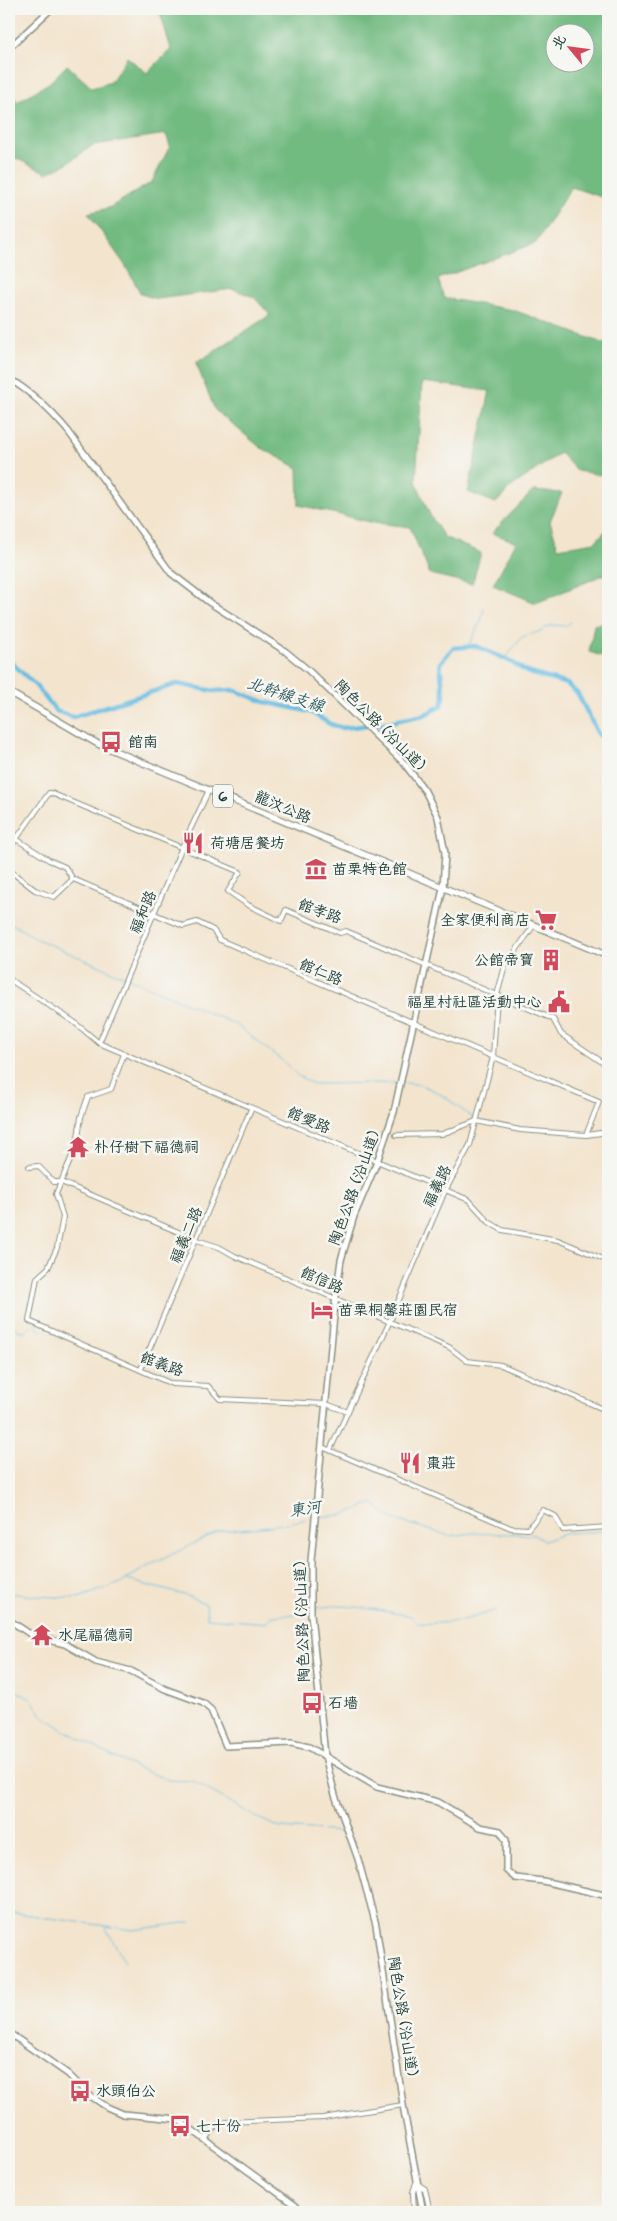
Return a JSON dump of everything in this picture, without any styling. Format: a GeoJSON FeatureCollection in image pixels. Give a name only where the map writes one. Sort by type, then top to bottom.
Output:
{"type":"FeatureCollection","features":[{"type":"Feature","properties":{"kind":"main road"},"geometry":{"type":"LineString","coordinates":[[9,48],[51,9]]}},
{"type":"Feature","properties":{"kind":"main road","name":"陶色公路 (沿山道)"},"geometry":{"type":"LineString","coordinates":[[9,379],[30,394],[61,424],[171,573],[210,603],[285,651],[404,763],[426,791],[433,804],[443,837],[445,865],[443,888],[394,1112],[377,1162],[354,1216],[345,1245],[336,1298],[315,1521],[311,1604],[325,1756],[335,1795],[358,1859],[376,1925],[416,2183],[423,2212]]}},
{"type":"Feature","properties":{"kind":"main road","name":"龍汶公路"},"geometry":{"type":"LineString","coordinates":[[9,692],[98,744],[443,888]]}},
{"type":"Feature","properties":{"kind":"main road","name":"6"},"geometry":{"type":"LineString","coordinates":[[443,888],[608,956]]}},
{"type":"Feature","properties":{"kind":"main road"},"geometry":{"type":"LineString","coordinates":[[9,1620],[33,1636],[65,1644],[96,1662],[131,1671],[165,1689],[203,1703],[211,1710],[226,1746],[291,1743],[309,1748],[377,1787],[438,1802],[480,1827],[500,1831],[506,1840],[506,1870],[515,1878],[544,1881],[608,1896]]}},
{"type":"Feature","properties":{"kind":"main road"},"geometry":{"type":"LineString","coordinates":[[9,2033],[68,2074],[89,2095],[107,2107],[123,2114],[177,2119],[296,2206],[301,2212]]}},
{"type":"Feature","properties":{"kind":"street","name":"福和路"},"geometry":{"type":"LineString","coordinates":[[99,1043],[182,847],[209,790]]}},
{"type":"Feature","properties":{"kind":"street","name":"館孝路"},"geometry":{"type":"LineString","coordinates":[[16,839],[49,793],[51,793],[240,872],[228,891],[248,905],[281,920],[286,910],[340,933],[346,931],[553,1019],[561,1034],[608,1066]]}},
{"type":"Feature","properties":{"kind":"street"},"geometry":{"type":"LineString","coordinates":[[9,849],[16,839]]}},
{"type":"Feature","properties":{"kind":"street","name":"館仁路"},"geometry":{"type":"LineString","coordinates":[[16,839],[49,860],[65,867],[74,879],[183,926],[198,922],[213,930],[220,940],[599,1102],[586,1135]]}},
{"type":"Feature","properties":{"kind":"street"},"geometry":{"type":"LineString","coordinates":[[9,870],[35,890],[54,897],[74,879]]}},
{"type":"Feature","properties":{"kind":"street","name":"福義路"},"geometry":{"type":"LineString","coordinates":[[330,1450],[390,1322],[445,1191],[470,1145],[493,1057],[497,995],[505,966],[534,925]]}},
{"type":"Feature","properties":{"kind":"street","name":"館愛路"},"geometry":{"type":"LineString","coordinates":[[9,979],[74,1022],[99,1043],[469,1200],[489,1222],[502,1230],[558,1240],[608,1261]]}},
{"type":"Feature","properties":{"kind":"street"},"geometry":{"type":"LineString","coordinates":[[61,1182],[77,1144],[81,1117],[88,1097],[111,1089],[124,1054]]}},
{"type":"Feature","properties":{"kind":"street","name":"福義二路"},"geometry":{"type":"LineString","coordinates":[[141,1369],[251,1109]]}},
{"type":"Feature","properties":{"kind":"street"},"geometry":{"type":"LineString","coordinates":[[396,1135],[442,1134],[476,1121],[520,1130],[586,1135],[608,1132]]}},
{"type":"Feature","properties":{"kind":"street","name":"館信路"},"geometry":{"type":"LineString","coordinates":[[29,1168],[38,1166],[54,1182],[61,1182],[197,1240],[219,1247],[235,1256],[449,1347],[467,1361],[501,1365],[608,1411]]}},
{"type":"Feature","properties":{"kind":"street","name":"館義路"},"geometry":{"type":"LineString","coordinates":[[61,1182],[56,1194],[63,1217],[57,1248],[48,1268],[37,1278],[29,1321],[172,1384],[208,1386],[220,1399],[326,1404],[348,1412]]}},
{"type":"Feature","properties":{"kind":"street"},"geometry":{"type":"LineString","coordinates":[[322,1447],[511,1528],[528,1529],[543,1510],[555,1516],[563,1530],[608,1527]]}},
{"type":"Feature","properties":{"kind":"street"},"geometry":{"type":"LineString","coordinates":[[205,2138],[217,2125],[226,2122],[323,2118],[404,2105]]}},
{"type":"Feature","properties":{"kind":"street"},"geometry":{"type":"LineString","coordinates":[[414,2212],[413,2192],[416,2183],[425,2189],[430,2212]]}},
{"type":"Feature","properties":{"kind":"green space"},"geometry":{"type":"Polygon","coordinates":[[[159,9],[363,9],[366,11],[413,11],[415,9],[608,9],[608,199],[571,187],[536,243],[438,279],[444,298],[513,310],[608,345],[608,476],[577,471],[560,453],[511,487],[496,503],[468,492],[490,391],[422,382],[416,482],[430,515],[444,537],[481,553],[472,584],[430,574],[410,527],[370,522],[299,505],[298,468],[260,447],[215,410],[196,363],[270,315],[254,297],[233,289],[157,299],[141,294],[125,265],[88,213],[109,208],[152,182],[170,146],[166,134],[93,145],[63,166],[47,173],[9,155],[9,146],[12,140],[9,135],[9,87],[17,102],[49,83],[67,65],[92,88],[111,82],[127,57],[147,73],[171,49],[159,9]]]}},
{"type":"Feature","properties":{"kind":"green space"},"geometry":{"type":"Polygon","coordinates":[[[533,491],[562,493],[550,521],[558,548],[595,542],[608,528],[608,573],[536,603],[493,585],[516,542],[492,533],[533,491]]]}},
{"type":"Feature","properties":{"kind":"green space"},"geometry":{"type":"Polygon","coordinates":[[[608,621],[608,653],[602,656],[589,652],[594,625],[608,621]]]}},
{"type":"Feature","properties":{"kind":"waterway"},"geometry":{"type":"LineString","coordinates":[[468,647],[481,620],[484,608]]}},
{"type":"Feature","properties":{"kind":"waterway"},"geometry":{"type":"LineString","coordinates":[[505,659],[522,637],[542,631],[553,625],[565,626],[571,622]]}},
{"type":"Feature","properties":{"kind":"waterway","name":"北幹線支線"},"geometry":{"type":"LineString","coordinates":[[9,660],[36,686],[56,711],[73,717],[177,684],[214,691],[233,690],[265,702],[311,712],[330,724],[342,728],[380,724],[424,715],[441,706],[444,698],[440,663],[453,648],[476,646],[508,660],[527,672],[567,684],[578,694],[597,732],[608,746]]}},
{"type":"Feature","properties":{"kind":"waterway"},"geometry":{"type":"LineString","coordinates":[[9,922],[37,939],[235,1024],[284,1062],[297,1075],[313,1084],[398,1083]]}},
{"type":"Feature","properties":{"kind":"waterway"},"geometry":{"type":"LineString","coordinates":[[402,1083],[432,1089],[473,1118]]}},
{"type":"Feature","properties":{"kind":"waterway"},"geometry":{"type":"LineString","coordinates":[[9,1326],[24,1332],[33,1325],[43,1331]]}},
{"type":"Feature","properties":{"kind":"waterway","name":"東河"},"geometry":{"type":"LineString","coordinates":[[317,1517],[342,1515],[373,1503],[385,1514],[396,1520],[450,1536],[473,1533],[516,1534],[534,1535],[544,1541],[567,1533],[608,1531]]}},
{"type":"Feature","properties":{"kind":"waterway","name":"東河"},"geometry":{"type":"LineString","coordinates":[[9,1593],[78,1598],[121,1583],[143,1569],[219,1531],[271,1526],[313,1518]]}},
{"type":"Feature","properties":{"kind":"waterway"},"geometry":{"type":"LineString","coordinates":[[127,1580],[188,1596],[206,1604],[207,1618],[266,1623],[272,1616],[298,1614],[310,1610]]}},
{"type":"Feature","properties":{"kind":"waterway"},"geometry":{"type":"LineString","coordinates":[[313,1609],[349,1606],[411,1616],[417,1623],[457,1621],[477,1617],[496,1610]]}},
{"type":"Feature","properties":{"kind":"waterway"},"geometry":{"type":"LineString","coordinates":[[9,1687],[31,1699],[42,1715],[64,1730],[113,1757],[147,1772],[169,1780],[193,1781],[256,1817],[280,1828],[343,1832]]}},
{"type":"Feature","properties":{"kind":"waterway"},"geometry":{"type":"LineString","coordinates":[[9,1912],[133,1930],[191,1922]]}},
{"type":"Feature","properties":{"kind":"waterway"},"geometry":{"type":"LineString","coordinates":[[106,1928],[125,1962]]}},
{"type":"Feature","properties":{"kind":"place","name":"館南"},"geometry":{"type":"Point","coordinates":[111,742]}},
{"type":"Feature","properties":{"kind":"place","name":"荷塘居餐坊"},"geometry":{"type":"Point","coordinates":[193,843]}},
{"type":"Feature","properties":{"kind":"place","name":"苗栗特色館"},"geometry":{"type":"Point","coordinates":[316,869]}},
{"type":"Feature","properties":{"kind":"place","name":"全家便利商店"},"geometry":{"type":"Point","coordinates":[546,920]}},
{"type":"Feature","properties":{"kind":"place","name":"公館帝寶"},"geometry":{"type":"Point","coordinates":[551,960]}},
{"type":"Feature","properties":{"kind":"place","name":"福星村社區活動中心"},"geometry":{"type":"Point","coordinates":[559,1002]}},
{"type":"Feature","properties":{"kind":"place","name":"朴仔樹下福德祠"},"geometry":{"type":"Point","coordinates":[78,1147]}},
{"type":"Feature","properties":{"kind":"place","name":"苗栗桐馨莊園民宿"},"geometry":{"type":"Point","coordinates":[322,1310]}},
{"type":"Feature","properties":{"kind":"place","name":"棗莊"},"geometry":{"type":"Point","coordinates":[410,1463]}},
{"type":"Feature","properties":{"kind":"place","name":"水尾福德祠"},"geometry":{"type":"Point","coordinates":[42,1635]}},
{"type":"Feature","properties":{"kind":"place","name":"石墻"},"geometry":{"type":"Point","coordinates":[312,1703]}},
{"type":"Feature","properties":{"kind":"place","name":"水頭伯公"},"geometry":{"type":"Point","coordinates":[80,2091]}},
{"type":"Feature","properties":{"kind":"place","name":"七十份"},"geometry":{"type":"Point","coordinates":[180,2126]}}]}
